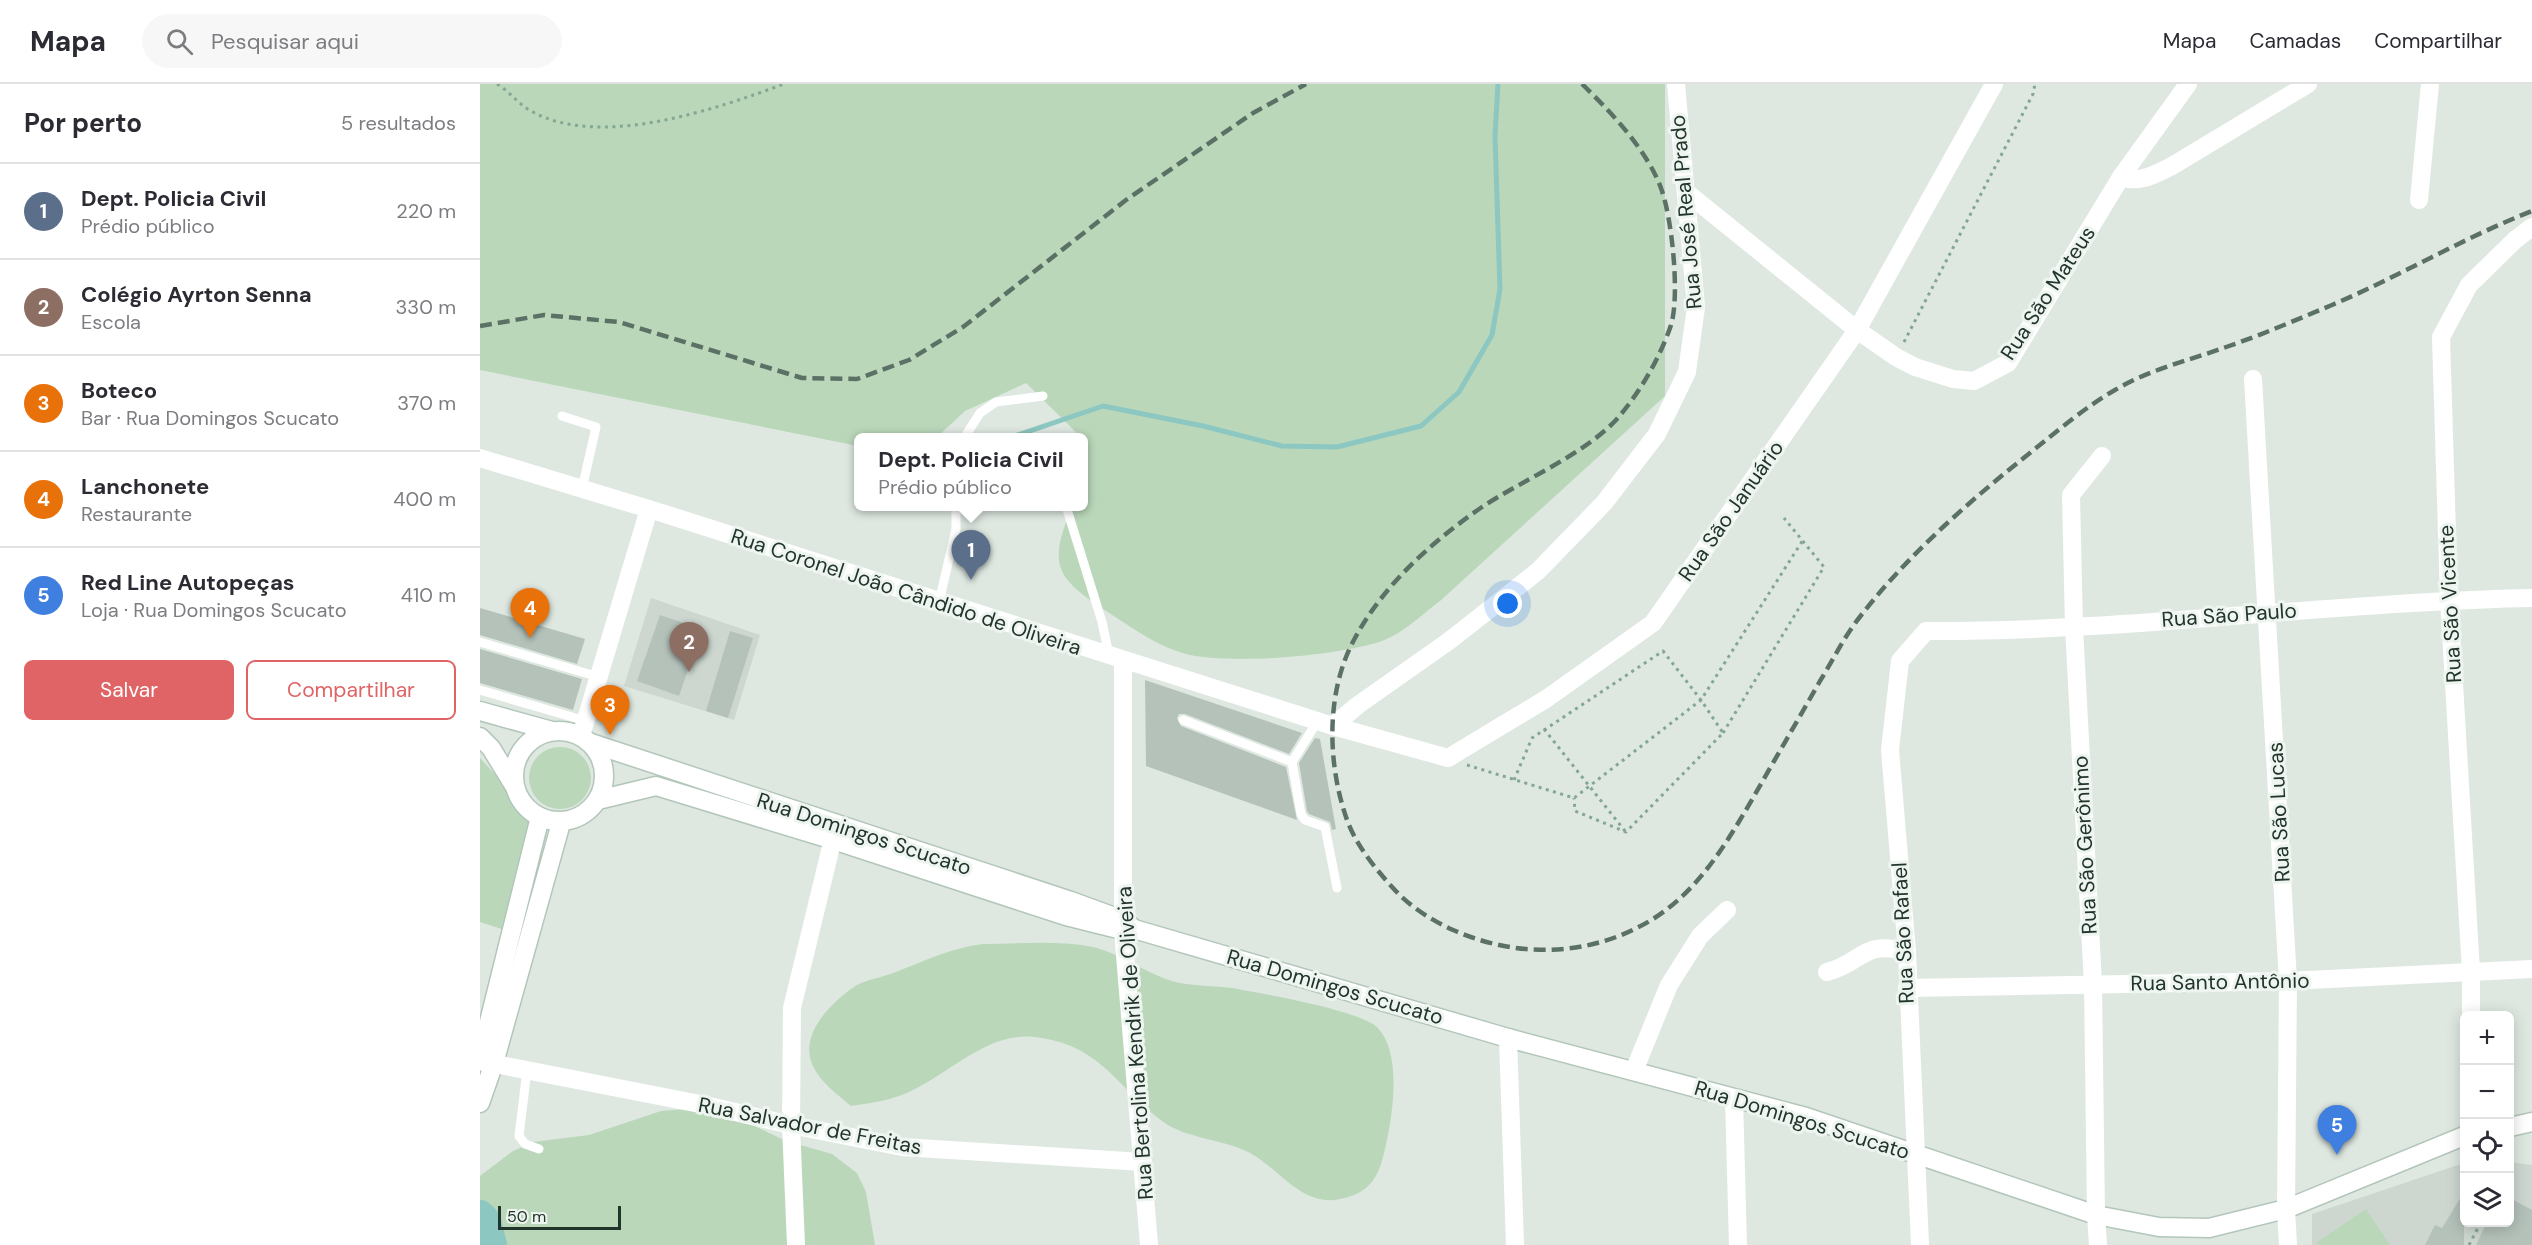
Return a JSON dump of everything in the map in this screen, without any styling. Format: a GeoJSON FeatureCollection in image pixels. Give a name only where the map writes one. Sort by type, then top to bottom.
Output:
{"type":"FeatureCollection","features":[{"type":"Feature","properties":{"kind":"street","name":"Rua José Real Prado"},"geometry":{"type":"LineString","coordinates":[[1325,724],[1358,705],[1449,641],[1538,571],[1604,504],[1657,434],[1687,372],[1696,307],[1676,84]]}},
{"type":"Feature","properties":{"kind":"street","name":"Rua São Januário"},"geometry":{"type":"LineString","coordinates":[[1448,758],[1546,699],[1653,623],[1857,330],[1994,84]]}},
{"type":"Feature","properties":{"kind":"street","name":"Rua São Mateus"},"geometry":{"type":"LineString","coordinates":[[1686,192],[1857,330],[1896,357],[1915,367],[1953,379],[1974,381],[2008,363],[2121,177],[2188,84]]}},
{"type":"Feature","properties":{"kind":"street"},"geometry":{"type":"LineString","coordinates":[[2121,177],[2131,181],[2148,177],[2172,166],[2308,84]]}},
{"type":"Feature","properties":{"kind":"street"},"geometry":{"type":"LineString","coordinates":[[2419,200],[2430,84]]}},
{"type":"Feature","properties":{"kind":"street","name":"Rua São Vicente"},"geometry":{"type":"LineString","coordinates":[[2470,1011],[2471,971],[2449,599],[2441,337],[2469,285],[2515,240],[2532,227]]}},
{"type":"Feature","properties":{"kind":"street","name":"Rua São Lucas"},"geometry":{"type":"LineString","coordinates":[[2253,379],[2288,981],[2286,1209],[2288,1245]]}},
{"type":"Feature","properties":{"kind":"street","name":"Rua São Gerônimo"},"geometry":{"type":"LineString","coordinates":[[2098,1245],[2093,984],[2074,627],[2071,495],[2102,456]]}},
{"type":"Feature","properties":{"kind":"street","name":"Rua Coronel João Cândido de Oliveira"},"geometry":{"type":"LineString","coordinates":[[480,458],[649,509],[1325,724]]}},
{"type":"Feature","properties":{"kind":"street"},"geometry":{"type":"LineString","coordinates":[[480,737],[491,748],[515,787],[520,800],[540,817],[561,823],[573,821],[583,816],[598,800],[604,786],[604,770],[600,755],[586,734],[599,677],[649,509]]}},
{"type":"Feature","properties":{"kind":"street","name":"Rua São Paulo"},"geometry":{"type":"LineString","coordinates":[[1926,631],[1988,632],[2449,599],[2532,597]]}},
{"type":"Feature","properties":{"kind":"street","name":"Rua São Rafael"},"geometry":{"type":"LineString","coordinates":[[1920,1245],[1907,952],[1890,750],[1900,661],[1926,631]]}},
{"type":"Feature","properties":{"kind":"street","name":"Rua Bertolina Kendrik de Oliveira"},"geometry":{"type":"LineString","coordinates":[[1116,659],[1127,926],[1149,1245]]}},
{"type":"Feature","properties":{"kind":"street"},"geometry":{"type":"LineString","coordinates":[[480,711],[552,731],[586,734]]}},
{"type":"Feature","properties":{"kind":"street"},"geometry":{"type":"LineString","coordinates":[[1325,724],[1448,758]]}},
{"type":"Feature","properties":{"kind":"street"},"geometry":{"type":"LineString","coordinates":[[515,787],[514,772],[522,752],[538,736],[552,731]]}},
{"type":"Feature","properties":{"kind":"street","name":"Rua Domingos Scucato"},"geometry":{"type":"LineString","coordinates":[[586,734],[835,832]]}},
{"type":"Feature","properties":{"kind":"street","name":"Rua Domingos Scucato"},"geometry":{"type":"LineString","coordinates":[[598,800],[656,786],[835,832],[1127,926],[1508,1038],[1806,1117],[2096,1215],[2158,1227],[2209,1228],[2286,1209],[2460,1138]]}},
{"type":"Feature","properties":{"kind":"street"},"geometry":{"type":"LineString","coordinates":[[480,1103],[485,1061],[540,817]]}},
{"type":"Feature","properties":{"kind":"street"},"geometry":{"type":"LineString","coordinates":[[485,1061],[561,823]]}},
{"type":"Feature","properties":{"kind":"street"},"geometry":{"type":"LineString","coordinates":[[796,1245],[791,1125],[792,1008],[835,832]]}},
{"type":"Feature","properties":{"kind":"street"},"geometry":{"type":"LineString","coordinates":[[1634,1071],[1669,985],[1700,936],[1728,910]]}},
{"type":"Feature","properties":{"kind":"street"},"geometry":{"type":"LineString","coordinates":[[1827,972],[1840,967],[1871,948],[1890,947],[1907,952]]}},
{"type":"Feature","properties":{"kind":"street","name":"Rua Santo Antônio"},"geometry":{"type":"LineString","coordinates":[[1907,988],[2288,981],[2532,969]]}},
{"type":"Feature","properties":{"kind":"street"},"geometry":{"type":"LineString","coordinates":[[1508,1038],[1515,1245]]}},
{"type":"Feature","properties":{"kind":"street","name":"Rua Salvador de Freitas"},"geometry":{"type":"LineString","coordinates":[[485,1061],[705,1105],[902,1148],[1143,1162]]}},
{"type":"Feature","properties":{"kind":"street"},"geometry":{"type":"LineString","coordinates":[[1734,1098],[1738,1245]]}},
{"type":"Feature","properties":{"kind":"street"},"geometry":{"type":"LineString","coordinates":[[2514,1126],[2532,1122]]}},
{"type":"Feature","properties":{"kind":"lane"},"geometry":{"type":"LineString","coordinates":[[967,433],[980,413],[996,402],[1043,396]]}},
{"type":"Feature","properties":{"kind":"lane"},"geometry":{"type":"LineString","coordinates":[[562,416],[596,427],[582,489]]}},
{"type":"Feature","properties":{"kind":"lane"},"geometry":{"type":"LineString","coordinates":[[939,602],[956,530],[956,511]]}},
{"type":"Feature","properties":{"kind":"lane"},"geometry":{"type":"LineString","coordinates":[[1067,511],[1116,659]]}},
{"type":"Feature","properties":{"kind":"lane"},"geometry":{"type":"LineString","coordinates":[[480,642],[599,677]]}},
{"type":"Feature","properties":{"kind":"lane"},"geometry":{"type":"LineString","coordinates":[[480,690],[586,734]]}},
{"type":"Feature","properties":{"kind":"lane"},"geometry":{"type":"LineString","coordinates":[[1182,720],[1292,762]]}},
{"type":"Feature","properties":{"kind":"lane"},"geometry":{"type":"LineString","coordinates":[[1292,762],[1325,724]]}},
{"type":"Feature","properties":{"kind":"lane"},"geometry":{"type":"LineString","coordinates":[[1292,762],[1301,814],[1305,820],[1325,827],[1337,888]]}},
{"type":"Feature","properties":{"kind":"lane"},"geometry":{"type":"LineString","coordinates":[[527,1070],[519,1136],[525,1144],[539,1149]]}},
{"type":"Feature","properties":{"kind":"path"},"geometry":{"type":"LineString","coordinates":[[497,84],[509,91],[520,105],[534,113],[570,124],[594,128],[644,123],[700,112],[784,84]]}},
{"type":"Feature","properties":{"kind":"path"},"geometry":{"type":"LineString","coordinates":[[1896,357],[2028,104],[2035,84]]}},
{"type":"Feature","properties":{"kind":"path"},"geometry":{"type":"LineString","coordinates":[[1626,832],[1723,733],[1824,567],[1784,518]]}},
{"type":"Feature","properties":{"kind":"path"},"geometry":{"type":"LineString","coordinates":[[1574,798],[1701,700],[1803,540]]}},
{"type":"Feature","properties":{"kind":"path"},"geometry":{"type":"LineString","coordinates":[[1514,780],[1532,738],[1662,651],[1701,700],[1723,733]]}},
{"type":"Feature","properties":{"kind":"path"},"geometry":{"type":"LineString","coordinates":[[1544,729],[1626,832]]}},
{"type":"Feature","properties":{"kind":"path"},"geometry":{"type":"LineString","coordinates":[[1448,758],[1574,798]]}},
{"type":"Feature","properties":{"kind":"path"},"geometry":{"type":"LineString","coordinates":[[1574,798],[1575,811],[1626,832]]}},
{"type":"Feature","properties":{"kind":"path"},"geometry":{"type":"LineString","coordinates":[[2469,1245],[2478,1227]]}},
{"type":"Feature","properties":{"kind":"shaded area"},"geometry":{"type":"Polygon","coordinates":[[[651,598],[760,635],[734,720],[624,686],[651,598]]]}},
{"type":"Feature","properties":{"kind":"shaded area"},"geometry":{"type":"Polygon","coordinates":[[[2514,1163],[2532,1165],[2532,1245],[2312,1245],[2312,1214],[2460,1164],[2460,1227],[2514,1227],[2514,1163]]]}},
{"type":"Feature","properties":{"kind":"green space"},"geometry":{"type":"Polygon","coordinates":[[[480,84],[1665,84],[1665,396],[1440,601],[1394,636],[1357,648],[1281,658],[1253,659],[1228,659],[1186,654],[1166,647],[1137,631],[1077,590],[1067,580],[1061,569],[1059,558],[1064,527],[1070,511],[1088,511],[1088,433],[1077,433],[1026,383],[965,411],[941,433],[854,433],[854,445],[480,370],[480,84]]]}},
{"type":"Feature","properties":{"kind":"green space"},"geometry":{"type":"Polygon","coordinates":[[[554,747],[566,747],[582,756],[589,766],[591,778],[589,790],[582,800],[566,809],[554,809],[543,804],[534,795],[529,784],[529,772],[534,761],[543,752],[554,747]]]}},
{"type":"Feature","properties":{"kind":"green space"},"geometry":{"type":"Polygon","coordinates":[[[480,758],[513,794],[530,820],[508,931],[480,922],[480,758]]]}},
{"type":"Feature","properties":{"kind":"green space"},"geometry":{"type":"Polygon","coordinates":[[[1049,943],[1088,946],[1112,953],[1168,980],[1286,998],[1353,1015],[1369,1022],[1378,1028],[1385,1038],[1390,1050],[1393,1079],[1388,1135],[1376,1176],[1363,1191],[1353,1196],[1327,1200],[1315,1198],[1294,1187],[1265,1163],[1244,1150],[1173,1128],[1162,1121],[1091,1057],[1057,1041],[1034,1037],[1017,1037],[986,1047],[913,1090],[882,1101],[851,1106],[832,1090],[815,1070],[810,1058],[809,1045],[819,1022],[837,1001],[861,983],[949,951],[983,944],[1049,943]]]}},
{"type":"Feature","properties":{"kind":"green space"},"geometry":{"type":"Polygon","coordinates":[[[698,1108],[732,1115],[786,1141],[832,1154],[857,1173],[866,1192],[875,1245],[483,1245],[480,1241],[480,1176],[513,1151],[533,1142],[589,1135],[661,1111],[698,1108]]]}},
{"type":"Feature","properties":{"kind":"green space"},"geometry":{"type":"Polygon","coordinates":[[[2366,1209],[2390,1245],[2319,1245],[2317,1242],[2366,1209]]]}},
{"type":"Feature","properties":{"kind":"building"},"geometry":{"type":"Polygon","coordinates":[[[480,608],[585,639],[577,664],[480,635],[480,608]]]}},
{"type":"Feature","properties":{"kind":"building"},"geometry":{"type":"Polygon","coordinates":[[[660,615],[702,629],[679,696],[637,681],[660,615]]]}},
{"type":"Feature","properties":{"kind":"building"},"geometry":{"type":"Polygon","coordinates":[[[730,631],[753,638],[728,718],[706,711],[730,631]]]}},
{"type":"Feature","properties":{"kind":"building"},"geometry":{"type":"Polygon","coordinates":[[[480,649],[582,679],[573,710],[480,683],[480,649]]]}},
{"type":"Feature","properties":{"kind":"building"},"geometry":{"type":"Polygon","coordinates":[[[1145,680],[1302,733],[1289,754],[1185,714],[1179,714],[1177,718],[1181,726],[1286,767],[1297,820],[1146,766],[1145,680]]]}},
{"type":"Feature","properties":{"kind":"building"},"geometry":{"type":"Polygon","coordinates":[[[1315,738],[1320,739],[1336,829],[1332,830],[1330,822],[1309,814],[1307,811],[1299,763],[1315,738]]]}},
{"type":"Feature","properties":{"kind":"building"},"geometry":{"type":"Polygon","coordinates":[[[2460,1199],[2460,1227],[2464,1227],[2464,1245],[2425,1245],[2435,1225],[2442,1228],[2460,1199]]]}},
{"type":"Feature","properties":{"kind":"building"},"geometry":{"type":"Polygon","coordinates":[[[2514,1200],[2532,1210],[2532,1245],[2476,1245],[2485,1227],[2514,1227],[2514,1200]]]}},
{"type":"Feature","properties":{"kind":"waterway"},"geometry":{"type":"LineString","coordinates":[[1024,433],[1103,406],[1203,426],[1282,446],[1337,447],[1421,426],[1459,392],[1492,335],[1500,289],[1495,136],[1498,84]]}},
{"type":"Feature","properties":{"kind":"waterway"},"geometry":{"type":"LineString","coordinates":[[480,1215],[486,1221],[492,1245]]}},
{"type":"Feature","properties":{"kind":"railway"},"geometry":{"type":"LineString","coordinates":[[480,326],[544,315],[619,322],[802,378],[857,379],[909,360],[963,327],[1126,200],[1253,113],[1306,84]]}},
{"type":"Feature","properties":{"kind":"railway"},"geometry":{"type":"LineString","coordinates":[[1582,84],[1617,120],[1639,147],[1662,191],[1672,238],[1675,278],[1674,312],[1671,325],[1655,363],[1641,387],[1616,420],[1587,445],[1498,497],[1464,520],[1428,549],[1395,582],[1367,618],[1355,638],[1346,658],[1334,703],[1332,726],[1335,773],[1346,817],[1360,846],[1399,895],[1413,907],[1453,930],[1503,946],[1554,950],[1605,941],[1629,932],[1653,919],[1684,894],[1710,865],[1732,832],[1843,641],[1878,594],[1920,549],[1965,507],[2084,410],[2142,376],[2215,351],[2332,305],[2532,211]]}},
{"type":"Feature","properties":{"kind":"place","name":"Dept. Policia Civil"},"geometry":{"type":"Point","coordinates":[971,580]}},
{"type":"Feature","properties":{"kind":"place","name":"Lanchonete"},"geometry":{"type":"Point","coordinates":[530,638]}},
{"type":"Feature","properties":{"kind":"place","name":"Colégio Ayrton Senna"},"geometry":{"type":"Point","coordinates":[689,672]}},
{"type":"Feature","properties":{"kind":"place","name":"Boteco"},"geometry":{"type":"Point","coordinates":[610,735]}},
{"type":"Feature","properties":{"kind":"place","name":"Red Line Autopeças"},"geometry":{"type":"Point","coordinates":[2337,1155]}}]}
